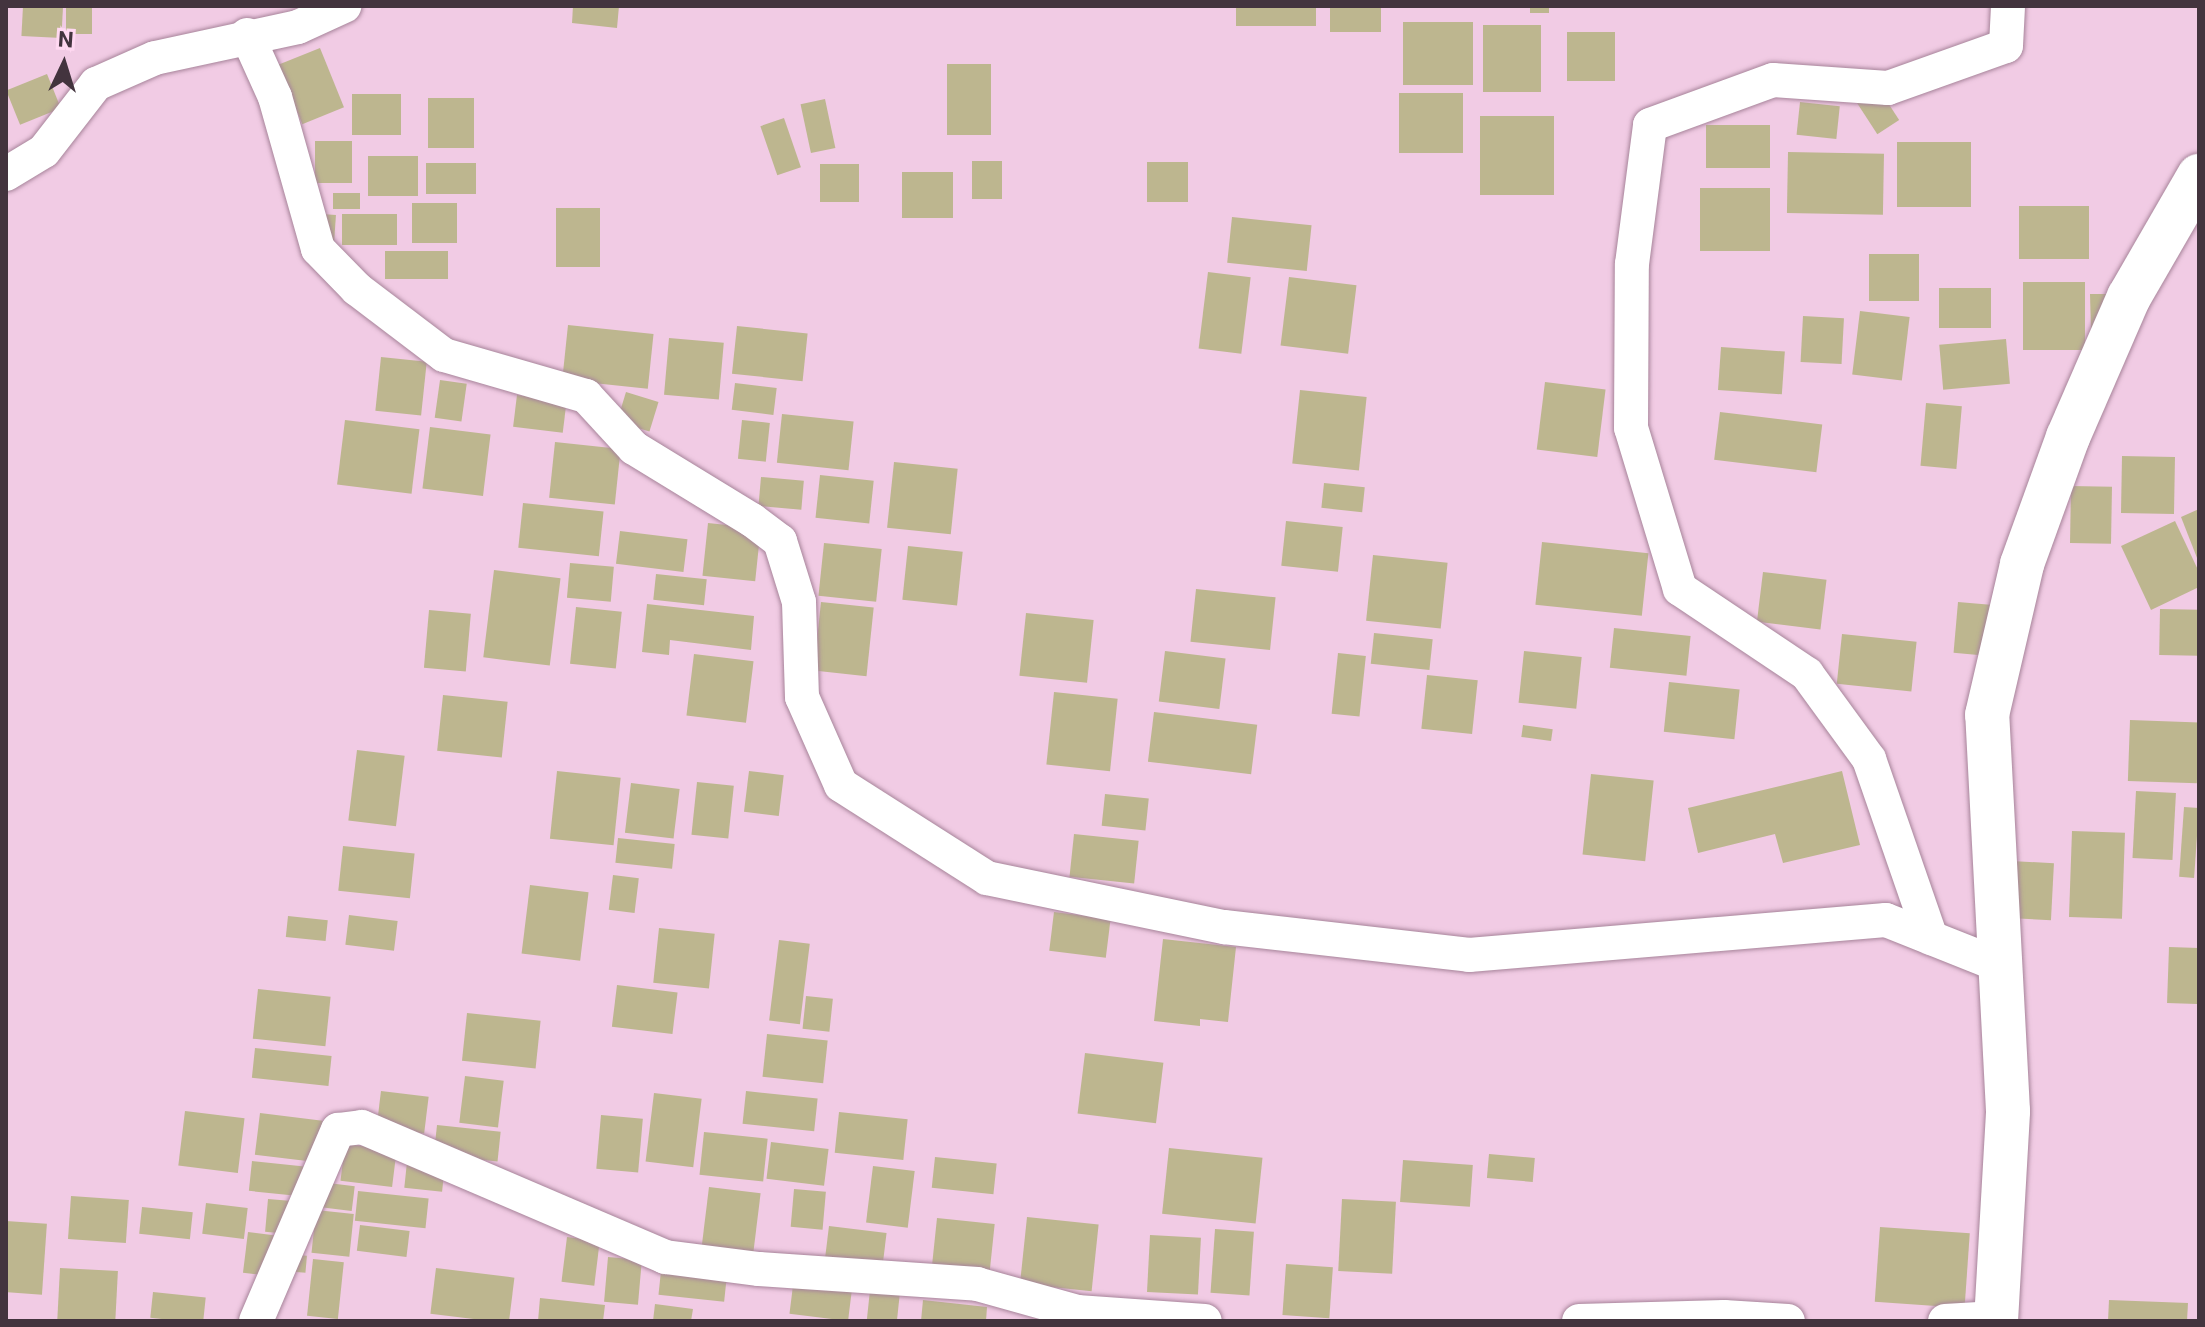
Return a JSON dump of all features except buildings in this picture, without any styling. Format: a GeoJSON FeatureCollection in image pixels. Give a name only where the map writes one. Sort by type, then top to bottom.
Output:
{"type":"FeatureCollection","features":[{"type":"Feature","properties":{"kind":"street"},"geometry":{"type":"LineString","coordinates":[[6,174],[44,151],[96,84],[155,58],[247,35],[298,27],[344,6]]}},
{"type":"Feature","properties":{"kind":"street"},"geometry":{"type":"LineString","coordinates":[[1931,938],[1869,759],[1807,674],[1680,589],[1631,428],[1632,264],[1650,125],[1773,80],[1888,88],[2006,46],[2008,6]]}},
{"type":"Feature","properties":{"kind":"street"},"geometry":{"type":"LineString","coordinates":[[247,35],[275,97],[318,249],[357,289],[444,355],[586,396],[634,448],[752,520],[780,541],[799,602],[802,697],[841,785],[987,878],[1224,927],[1469,955],[1886,920],[1999,965]]}},
{"type":"Feature","properties":{"kind":"street"},"geometry":{"type":"LineString","coordinates":[[1945,1321],[1996,1320],[2008,1111],[1987,715],[2022,564],[2068,437],[2129,297],[2199,176]]}},
{"type":"Feature","properties":{"kind":"street"},"geometry":{"type":"LineString","coordinates":[[256,1321],[338,1130],[362,1127],[665,1257],[759,1269],[977,1284],[1077,1312],[1205,1321]]}},
{"type":"Feature","properties":{"kind":"street"},"geometry":{"type":"LineString","coordinates":[[1579,1321],[1724,1317],[1788,1321]]}}]}
